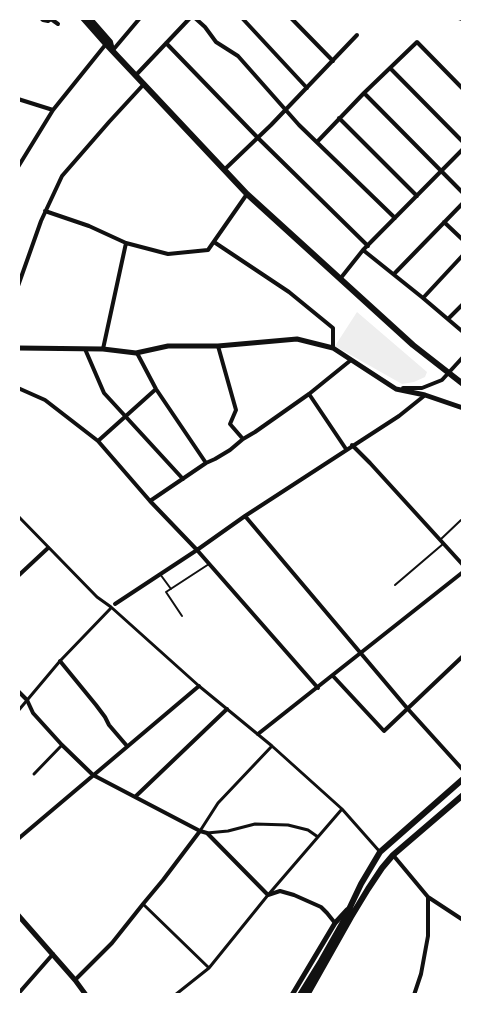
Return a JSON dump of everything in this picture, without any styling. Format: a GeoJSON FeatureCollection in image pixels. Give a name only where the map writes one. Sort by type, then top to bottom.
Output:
{"type":"FeatureCollection","features":[{"type":"Feature","properties":{"kind":"main road"},"geometry":{"type":"LineString","coordinates":[[83,18],[224,171],[413,345],[463,384]]}},
{"type":"Feature","properties":{"kind":"main road"},"geometry":{"type":"LineString","coordinates":[[89,18],[110,42],[112,50]]}},
{"type":"Feature","properties":{"kind":"main road"},"geometry":{"type":"LineString","coordinates":[[300,995],[342,924],[348,908],[380,852],[463,779]]}},
{"type":"Feature","properties":{"kind":"main road"},"geometry":{"type":"LineString","coordinates":[[307,995],[368,889],[393,855],[463,795]]}},
{"type":"Feature","properties":{"kind":"street"},"geometry":{"type":"LineString","coordinates":[[41,18],[58,24]]}},
{"type":"Feature","properties":{"kind":"street"},"geometry":{"type":"LineString","coordinates":[[112,50],[140,18]]}},
{"type":"Feature","properties":{"kind":"street"},"geometry":{"type":"LineString","coordinates":[[136,76],[190,18]]}},
{"type":"Feature","properties":{"kind":"street"},"geometry":{"type":"LineString","coordinates":[[195,18],[216,42],[238,56],[299,125],[395,218]]}},
{"type":"Feature","properties":{"kind":"street"},"geometry":{"type":"LineString","coordinates":[[242,18],[307,88]]}},
{"type":"Feature","properties":{"kind":"street"},"geometry":{"type":"LineString","coordinates":[[291,18],[333,61]]}},
{"type":"Feature","properties":{"kind":"street"},"geometry":{"type":"LineString","coordinates":[[224,171],[357,35]]}},
{"type":"Feature","properties":{"kind":"street"},"geometry":{"type":"LineString","coordinates":[[317,142],[417,42],[463,89]]}},
{"type":"Feature","properties":{"kind":"street"},"geometry":{"type":"LineString","coordinates":[[18,168],[53,110],[106,44]]}},
{"type":"Feature","properties":{"kind":"street"},"geometry":{"type":"LineString","coordinates":[[166,44],[368,246]]}},
{"type":"Feature","properties":{"kind":"street"},"geometry":{"type":"LineString","coordinates":[[390,68],[463,142]]}},
{"type":"Feature","properties":{"kind":"street"},"geometry":{"type":"LineString","coordinates":[[18,286],[45,211],[62,176],[144,84]]}},
{"type":"Feature","properties":{"kind":"street"},"geometry":{"type":"LineString","coordinates":[[364,93],[463,193]]}},
{"type":"Feature","properties":{"kind":"street"},"geometry":{"type":"LineString","coordinates":[[18,99],[53,110]]}},
{"type":"Feature","properties":{"kind":"street"},"geometry":{"type":"LineString","coordinates":[[339,118],[417,196]]}},
{"type":"Feature","properties":{"kind":"street"},"geometry":{"type":"LineString","coordinates":[[339,279],[363,250],[463,149]]}},
{"type":"Feature","properties":{"kind":"street"},"geometry":{"type":"LineString","coordinates":[[45,211],[89,226],[126,243],[168,254],[208,250],[248,194]]}},
{"type":"Feature","properties":{"kind":"street"},"geometry":{"type":"LineString","coordinates":[[394,274],[463,203]]}},
{"type":"Feature","properties":{"kind":"street"},"geometry":{"type":"LineString","coordinates":[[444,222],[463,240]]}},
{"type":"Feature","properties":{"kind":"street"},"geometry":{"type":"LineString","coordinates":[[214,242],[289,292],[333,328],[333,348]]}},
{"type":"Feature","properties":{"kind":"street"},"geometry":{"type":"LineString","coordinates":[[103,349],[126,243]]}},
{"type":"Feature","properties":{"kind":"street"},"geometry":{"type":"LineString","coordinates":[[363,250],[463,332]]}},
{"type":"Feature","properties":{"kind":"street"},"geometry":{"type":"LineString","coordinates":[[423,298],[463,255]]}},
{"type":"Feature","properties":{"kind":"street"},"geometry":{"type":"LineString","coordinates":[[448,319],[463,304]]}},
{"type":"Feature","properties":{"kind":"street"},"geometry":{"type":"LineString","coordinates":[[18,348],[103,349],[136,352],[168,346],[218,346],[297,339],[333,348],[396,389],[425,395],[463,408]]}},
{"type":"Feature","properties":{"kind":"street"},"geometry":{"type":"LineString","coordinates":[[218,346],[236,410],[230,424],[243,439]]}},
{"type":"Feature","properties":{"kind":"street"},"geometry":{"type":"LineString","coordinates":[[85,350],[104,393],[183,479]]}},
{"type":"Feature","properties":{"kind":"street"},"geometry":{"type":"LineString","coordinates":[[136,352],[156,389],[206,463]]}},
{"type":"Feature","properties":{"kind":"street"},"geometry":{"type":"LineString","coordinates":[[396,389],[422,388],[442,380],[463,357]]}},
{"type":"Feature","properties":{"kind":"street"},"geometry":{"type":"LineString","coordinates":[[150,501],[206,463],[230,450],[309,394],[351,360]]}},
{"type":"Feature","properties":{"kind":"street"},"geometry":{"type":"LineString","coordinates":[[18,388],[45,400],[98,441],[318,688]]}},
{"type":"Feature","properties":{"kind":"street"},"geometry":{"type":"LineString","coordinates":[[98,441],[156,389]]}},
{"type":"Feature","properties":{"kind":"street"},"geometry":{"type":"LineString","coordinates":[[309,394],[346,449]]}},
{"type":"Feature","properties":{"kind":"street"},"geometry":{"type":"LineString","coordinates":[[18,711],[60,661],[113,606],[244,516],[399,416],[425,395]]}},
{"type":"Feature","properties":{"kind":"street"},"geometry":{"type":"LineString","coordinates":[[352,445],[463,565]]}},
{"type":"Feature","properties":{"kind":"street"},"geometry":{"type":"LineString","coordinates":[[18,516],[97,597],[113,606],[200,686],[342,809],[380,852]]}},
{"type":"Feature","properties":{"kind":"street"},"geometry":{"type":"LineString","coordinates":[[244,516],[407,708],[463,770]]}},
{"type":"Feature","properties":{"kind":"street"},"geometry":{"type":"LineString","coordinates":[[18,576],[48,548]]}},
{"type":"Feature","properties":{"kind":"street"},"geometry":{"type":"LineString","coordinates":[[258,734],[463,572]]}},
{"type":"Feature","properties":{"kind":"street"},"geometry":{"type":"LineString","coordinates":[[333,676],[384,731],[463,656]]}},
{"type":"Feature","properties":{"kind":"street"},"geometry":{"type":"LineString","coordinates":[[60,661],[127,746]]}},
{"type":"Feature","properties":{"kind":"street"},"geometry":{"type":"LineString","coordinates":[[18,839],[200,686]]}},
{"type":"Feature","properties":{"kind":"street"},"geometry":{"type":"LineString","coordinates":[[18,691],[27,700],[33,713],[93,775],[200,831],[207,833],[228,831],[255,824],[288,825],[308,830],[318,837]]}},
{"type":"Feature","properties":{"kind":"street"},"geometry":{"type":"LineString","coordinates":[[136,796],[227,709]]}},
{"type":"Feature","properties":{"kind":"street"},"geometry":{"type":"LineString","coordinates":[[34,774],[62,745]]}},
{"type":"Feature","properties":{"kind":"street"},"geometry":{"type":"LineString","coordinates":[[75,980],[112,943],[163,880],[200,831],[218,802],[272,746]]}},
{"type":"Feature","properties":{"kind":"street"},"geometry":{"type":"LineString","coordinates":[[174,995],[209,968],[342,809]]}},
{"type":"Feature","properties":{"kind":"street"},"geometry":{"type":"LineString","coordinates":[[207,833],[268,895]]}},
{"type":"Feature","properties":{"kind":"street"},"geometry":{"type":"LineString","coordinates":[[393,855],[428,897],[463,920]]}},
{"type":"Feature","properties":{"kind":"street"},"geometry":{"type":"LineString","coordinates":[[268,895],[280,891],[294,895],[321,907],[335,923]]}},
{"type":"Feature","properties":{"kind":"street"},"geometry":{"type":"LineString","coordinates":[[414,995],[421,974],[428,936],[428,897]]}},
{"type":"Feature","properties":{"kind":"street"},"geometry":{"type":"LineString","coordinates":[[143,904],[209,968]]}},
{"type":"Feature","properties":{"kind":"street"},"geometry":{"type":"LineString","coordinates":[[292,995],[335,923],[348,908]]}},
{"type":"Feature","properties":{"kind":"street"},"geometry":{"type":"LineString","coordinates":[[18,915],[86,995]]}},
{"type":"Feature","properties":{"kind":"street"},"geometry":{"type":"LineString","coordinates":[[18,994],[53,954]]}},
{"type":"Feature","properties":{"kind":"lane"},"geometry":{"type":"LineString","coordinates":[[395,585],[461,520]]}},
{"type":"Feature","properties":{"kind":"lane"},"geometry":{"type":"LineString","coordinates":[[182,616],[166,592],[209,564]]}},
{"type":"Feature","properties":{"kind":"lane"},"geometry":{"type":"LineString","coordinates":[[160,574],[171,589]]}},
{"type":"Feature","properties":{"kind":"shaded area"},"geometry":{"type":"Polygon","coordinates":[[[357,312],[427,372],[425,377],[402,384],[335,346],[357,312]]]}}]}
